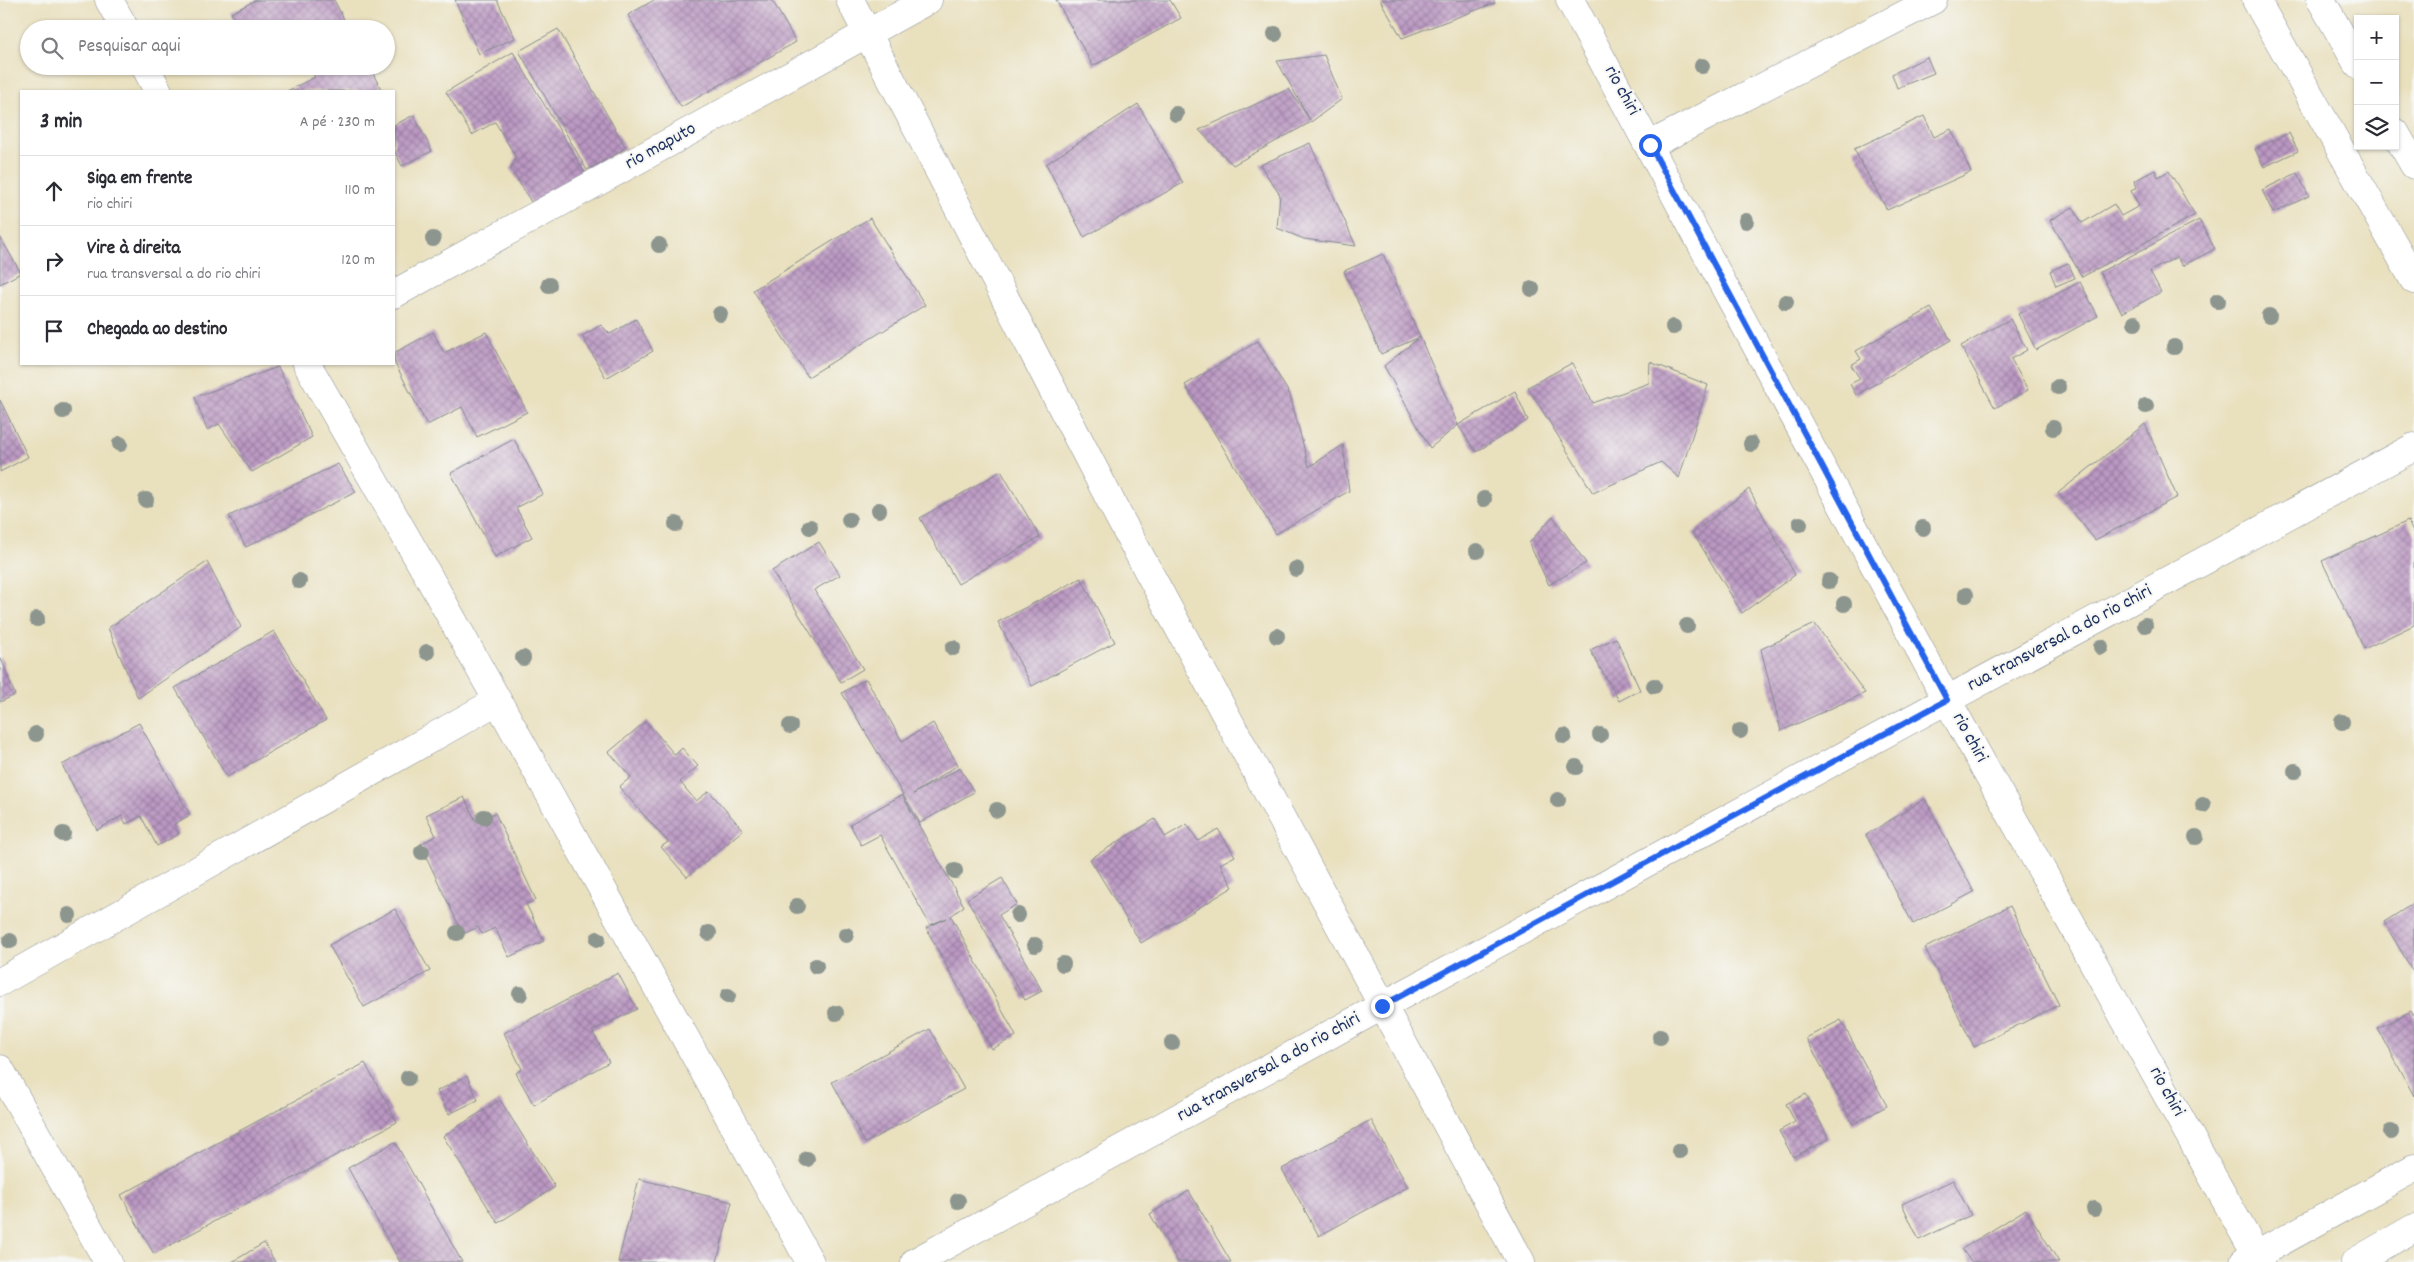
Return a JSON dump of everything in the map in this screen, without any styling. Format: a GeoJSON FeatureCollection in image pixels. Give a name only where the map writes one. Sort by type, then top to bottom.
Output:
{"type":"FeatureCollection","features":[{"type":"Feature","properties":{"kind":"street"},"geometry":{"type":"LineString","coordinates":[[109,0],[119,20]]}},
{"type":"Feature","properties":{"kind":"street"},"geometry":{"type":"LineString","coordinates":[[850,0],[1119,517],[1521,1262]]}},
{"type":"Feature","properties":{"kind":"street","name":"rio maputo"},"geometry":{"type":"LineString","coordinates":[[395,293],[928,0]]}},
{"type":"Feature","properties":{"kind":"street","name":"rio chiri"},"geometry":{"type":"LineString","coordinates":[[1570,0],[1650,145],[1947,700],[2253,1260]]}},
{"type":"Feature","properties":{"kind":"street"},"geometry":{"type":"LineString","coordinates":[[1650,145],[1933,0]]}},
{"type":"Feature","properties":{"kind":"street"},"geometry":{"type":"LineString","coordinates":[[2256,0],[2414,280]]}},
{"type":"Feature","properties":{"kind":"street"},"geometry":{"type":"LineString","coordinates":[[2321,0],[2355,60]]}},
{"type":"Feature","properties":{"kind":"street"},"geometry":{"type":"LineString","coordinates":[[150,75],[157,90]]}},
{"type":"Feature","properties":{"kind":"street"},"geometry":{"type":"LineString","coordinates":[[2399,139],[2414,165]]}},
{"type":"Feature","properties":{"kind":"street"},"geometry":{"type":"LineString","coordinates":[[308,365],[810,1262]]}},
{"type":"Feature","properties":{"kind":"street","name":"rua transversal a do rio chiri"},"geometry":{"type":"LineString","coordinates":[[915,1262],[1382,1006],[2414,447]]}},
{"type":"Feature","properties":{"kind":"street"},"geometry":{"type":"LineString","coordinates":[[0,982],[497,701]]}},
{"type":"Feature","properties":{"kind":"street"},"geometry":{"type":"LineString","coordinates":[[0,1069],[108,1262]]}},
{"type":"Feature","properties":{"kind":"street"},"geometry":{"type":"LineString","coordinates":[[2253,1260],[2414,1168]]}},
{"type":"Feature","properties":{"kind":"street"},"geometry":{"type":"LineString","coordinates":[[2355,1262],[2414,1228]]}},
{"type":"Feature","properties":{"kind":"building"},"geometry":{"type":"Polygon","coordinates":[[[256,0],[334,0],[344,20],[234,20],[231,13],[256,0]]]}},
{"type":"Feature","properties":{"kind":"building"},"geometry":{"type":"Polygon","coordinates":[[[455,0],[497,0],[515,38],[479,54],[455,0]]]}},
{"type":"Feature","properties":{"kind":"building"},"geometry":{"type":"Polygon","coordinates":[[[654,0],[772,0],[796,42],[681,107],[628,15],[654,0]]]}},
{"type":"Feature","properties":{"kind":"building"},"geometry":{"type":"Polygon","coordinates":[[[1056,0],[1170,0],[1181,18],[1093,66],[1056,0]]]}},
{"type":"Feature","properties":{"kind":"building"},"geometry":{"type":"Polygon","coordinates":[[[1380,0],[1493,0],[1495,3],[1402,38],[1380,0]]]}},
{"type":"Feature","properties":{"kind":"building"},"geometry":{"type":"Polygon","coordinates":[[[558,29],[626,148],[587,170],[519,51],[558,29]]]}},
{"type":"Feature","properties":{"kind":"building"},"geometry":{"type":"Polygon","coordinates":[[[513,52],[589,180],[536,210],[511,169],[516,157],[495,122],[472,135],[446,92],[513,52]]]}},
{"type":"Feature","properties":{"kind":"building"},"geometry":{"type":"Polygon","coordinates":[[[1324,55],[1342,99],[1311,122],[1233,165],[1199,130],[1289,89],[1310,120],[1277,61],[1324,55]]]}},
{"type":"Feature","properties":{"kind":"building"},"geometry":{"type":"Polygon","coordinates":[[[1927,57],[1934,73],[1897,88],[1892,74],[1927,57]]]}},
{"type":"Feature","properties":{"kind":"building"},"geometry":{"type":"Polygon","coordinates":[[[314,75],[374,75],[381,90],[289,90],[315,77],[314,75]]]}},
{"type":"Feature","properties":{"kind":"building"},"geometry":{"type":"Polygon","coordinates":[[[1138,104],[1183,183],[1084,237],[1046,164],[1138,104]]]}},
{"type":"Feature","properties":{"kind":"building"},"geometry":{"type":"Polygon","coordinates":[[[414,115],[432,151],[402,166],[395,152],[395,124],[414,115]]]}},
{"type":"Feature","properties":{"kind":"building"},"geometry":{"type":"Polygon","coordinates":[[[1924,116],[1934,137],[1951,129],[1971,172],[1887,210],[1854,149],[1924,116]]]}},
{"type":"Feature","properties":{"kind":"building"},"geometry":{"type":"Polygon","coordinates":[[[2289,133],[2298,151],[2264,167],[2255,149],[2289,133]]]}},
{"type":"Feature","properties":{"kind":"building"},"geometry":{"type":"Polygon","coordinates":[[[1310,143],[1356,246],[1304,239],[1277,228],[1280,195],[1260,165],[1310,143]]]}},
{"type":"Feature","properties":{"kind":"building"},"geometry":{"type":"Polygon","coordinates":[[[2155,170],[2158,177],[2169,171],[2195,215],[2082,277],[2050,220],[2073,207],[2082,223],[2114,204],[2121,216],[2139,206],[2131,191],[2137,187],[2134,181],[2155,170]]]}},
{"type":"Feature","properties":{"kind":"building"},"geometry":{"type":"Polygon","coordinates":[[[2297,173],[2309,196],[2273,213],[2262,190],[2297,173]]]}},
{"type":"Feature","properties":{"kind":"building"},"geometry":{"type":"Polygon","coordinates":[[[870,218],[925,305],[808,377],[753,290],[870,218]]]}},
{"type":"Feature","properties":{"kind":"building"},"geometry":{"type":"Polygon","coordinates":[[[2199,220],[2215,249],[2182,266],[2177,257],[2150,271],[2161,292],[2122,313],[2100,272],[2199,220]]]}},
{"type":"Feature","properties":{"kind":"building"},"geometry":{"type":"Polygon","coordinates":[[[0,237],[20,274],[0,284],[0,237]]]}},
{"type":"Feature","properties":{"kind":"building"},"geometry":{"type":"Polygon","coordinates":[[[1383,254],[1420,337],[1381,354],[1344,271],[1383,254]]]}},
{"type":"Feature","properties":{"kind":"building"},"geometry":{"type":"Polygon","coordinates":[[[2068,263],[2075,278],[2056,286],[2050,271],[2068,263]]]}},
{"type":"Feature","properties":{"kind":"building"},"geometry":{"type":"Polygon","coordinates":[[[2080,282],[2098,316],[2036,350],[2018,314],[2080,282]]]}},
{"type":"Feature","properties":{"kind":"building"},"geometry":{"type":"Polygon","coordinates":[[[1931,308],[1951,340],[1856,395],[1850,384],[1860,379],[1851,365],[1861,359],[1856,351],[1931,308]]]}},
{"type":"Feature","properties":{"kind":"building"},"geometry":{"type":"Polygon","coordinates":[[[636,319],[653,351],[606,378],[582,336],[601,325],[610,334],[636,319]]]}},
{"type":"Feature","properties":{"kind":"building"},"geometry":{"type":"Polygon","coordinates":[[[2010,319],[2027,350],[2011,359],[2028,390],[1995,408],[1961,346],[2010,319]]]}},
{"type":"Feature","properties":{"kind":"building"},"geometry":{"type":"Polygon","coordinates":[[[433,332],[444,353],[486,332],[527,412],[477,437],[462,407],[427,425],[395,363],[395,352],[433,332]]]}},
{"type":"Feature","properties":{"kind":"building"},"geometry":{"type":"Polygon","coordinates":[[[1420,337],[1458,425],[1430,448],[1384,366],[1420,337]]]}},
{"type":"Feature","properties":{"kind":"building"},"geometry":{"type":"Polygon","coordinates":[[[1258,341],[1290,395],[1309,467],[1343,445],[1349,491],[1276,534],[1185,385],[1258,341]]]}},
{"type":"Feature","properties":{"kind":"building"},"geometry":{"type":"Polygon","coordinates":[[[1650,362],[1708,385],[1679,478],[1661,462],[1593,493],[1528,387],[1572,363],[1593,403],[1649,383],[1650,362]]]}},
{"type":"Feature","properties":{"kind":"building"},"geometry":{"type":"Polygon","coordinates":[[[278,367],[312,437],[252,472],[219,424],[207,430],[195,397],[278,367]]]}},
{"type":"Feature","properties":{"kind":"building"},"geometry":{"type":"Polygon","coordinates":[[[1515,391],[1528,420],[1476,452],[1458,425],[1515,391]]]}},
{"type":"Feature","properties":{"kind":"building"},"geometry":{"type":"Polygon","coordinates":[[[0,400],[28,457],[0,472],[0,400]]]}},
{"type":"Feature","properties":{"kind":"building"},"geometry":{"type":"Polygon","coordinates":[[[2145,424],[2177,497],[2095,540],[2058,493],[2145,424]]]}},
{"type":"Feature","properties":{"kind":"building"},"geometry":{"type":"Polygon","coordinates":[[[514,439],[543,494],[516,508],[532,537],[495,557],[451,473],[514,439]]]}},
{"type":"Feature","properties":{"kind":"building"},"geometry":{"type":"Polygon","coordinates":[[[338,464],[356,492],[246,547],[229,516],[338,464]]]}},
{"type":"Feature","properties":{"kind":"building"},"geometry":{"type":"Polygon","coordinates":[[[1001,471],[1040,537],[958,584],[920,518],[1001,471]]]}},
{"type":"Feature","properties":{"kind":"building"},"geometry":{"type":"Polygon","coordinates":[[[1749,489],[1795,575],[1742,613],[1693,533],[1749,489]]]}},
{"type":"Feature","properties":{"kind":"building"},"geometry":{"type":"Polygon","coordinates":[[[1553,516],[1586,563],[1549,585],[1529,543],[1553,516]]]}},
{"type":"Feature","properties":{"kind":"building"},"geometry":{"type":"Polygon","coordinates":[[[2408,521],[2414,535],[2414,625],[2364,649],[2322,561],[2408,521]]]}},
{"type":"Feature","properties":{"kind":"building"},"geometry":{"type":"Polygon","coordinates":[[[819,542],[840,575],[814,590],[863,669],[841,682],[772,571],[819,542]]]}},
{"type":"Feature","properties":{"kind":"building"},"geometry":{"type":"Polygon","coordinates":[[[207,562],[241,627],[138,698],[108,628],[207,562]]]}},
{"type":"Feature","properties":{"kind":"building"},"geometry":{"type":"Polygon","coordinates":[[[1081,578],[1115,642],[1032,686],[998,622],[1081,578]]]}},
{"type":"Feature","properties":{"kind":"building"},"geometry":{"type":"Polygon","coordinates":[[[1815,624],[1865,693],[1781,731],[1761,649],[1815,624]]]}},
{"type":"Feature","properties":{"kind":"building"},"geometry":{"type":"Polygon","coordinates":[[[274,631],[326,720],[227,777],[175,688],[274,631]]]}},
{"type":"Feature","properties":{"kind":"building"},"geometry":{"type":"Polygon","coordinates":[[[1616,638],[1640,690],[1619,701],[1590,650],[1616,638]]]}},
{"type":"Feature","properties":{"kind":"building"},"geometry":{"type":"Polygon","coordinates":[[[0,656],[15,695],[0,702],[0,656]]]}},
{"type":"Feature","properties":{"kind":"building"},"geometry":{"type":"Polygon","coordinates":[[[866,679],[902,741],[933,723],[958,765],[913,794],[960,768],[974,792],[920,823],[842,693],[866,679]]]}},
{"type":"Feature","properties":{"kind":"building"},"geometry":{"type":"Polygon","coordinates":[[[646,721],[675,755],[682,748],[698,766],[680,782],[696,801],[709,791],[743,830],[687,877],[661,847],[668,842],[619,787],[631,777],[609,752],[646,721]]]}},
{"type":"Feature","properties":{"kind":"building"},"geometry":{"type":"Polygon","coordinates":[[[139,723],[190,815],[174,824],[179,834],[157,846],[141,816],[126,824],[122,816],[97,830],[62,765],[139,723]]]}},
{"type":"Feature","properties":{"kind":"building"},"geometry":{"type":"Polygon","coordinates":[[[902,795],[964,906],[951,916],[1016,1036],[992,1049],[926,928],[947,918],[930,925],[880,835],[861,845],[850,824],[902,795]]]}},
{"type":"Feature","properties":{"kind":"building"},"geometry":{"type":"Polygon","coordinates":[[[464,797],[476,821],[495,813],[536,900],[526,904],[544,941],[509,957],[495,928],[482,934],[478,927],[463,934],[420,844],[436,836],[426,815],[464,797]]]}},
{"type":"Feature","properties":{"kind":"building"},"geometry":{"type":"Polygon","coordinates":[[[1925,799],[1974,892],[1913,924],[1866,835],[1925,799]]]}},
{"type":"Feature","properties":{"kind":"building"},"geometry":{"type":"Polygon","coordinates":[[[1155,819],[1165,837],[1187,824],[1198,841],[1218,829],[1235,856],[1220,864],[1233,887],[1141,943],[1090,859],[1155,819]]]}},
{"type":"Feature","properties":{"kind":"building"},"geometry":{"type":"Polygon","coordinates":[[[1002,878],[1017,904],[999,915],[1042,991],[1025,1000],[967,899],[1002,878]]]}},
{"type":"Feature","properties":{"kind":"building"},"geometry":{"type":"Polygon","coordinates":[[[2414,903],[2414,973],[2384,922],[2414,903]]]}},
{"type":"Feature","properties":{"kind":"building"},"geometry":{"type":"Polygon","coordinates":[[[2010,906],[2059,1005],[1974,1047],[1925,948],[2010,906]]]}},
{"type":"Feature","properties":{"kind":"building"},"geometry":{"type":"Polygon","coordinates":[[[395,909],[430,971],[364,1007],[329,945],[395,909]]]}},
{"type":"Feature","properties":{"kind":"building"},"geometry":{"type":"Polygon","coordinates":[[[618,973],[637,1009],[592,1031],[609,1062],[534,1105],[516,1073],[522,1069],[504,1033],[618,973]]]}},
{"type":"Feature","properties":{"kind":"building"},"geometry":{"type":"Polygon","coordinates":[[[2411,1011],[2414,1016],[2414,1096],[2378,1028],[2411,1011]]]}},
{"type":"Feature","properties":{"kind":"building"},"geometry":{"type":"Polygon","coordinates":[[[1841,1020],[1887,1106],[1853,1124],[1806,1038],[1841,1020]]]}},
{"type":"Feature","properties":{"kind":"building"},"geometry":{"type":"Polygon","coordinates":[[[930,1029],[964,1089],[865,1143],[832,1082],[930,1029]]]}},
{"type":"Feature","properties":{"kind":"building"},"geometry":{"type":"Polygon","coordinates":[[[365,1063],[397,1122],[154,1254],[121,1195],[365,1063]]]}},
{"type":"Feature","properties":{"kind":"building"},"geometry":{"type":"Polygon","coordinates":[[[467,1076],[478,1100],[449,1114],[437,1091],[467,1076]]]}},
{"type":"Feature","properties":{"kind":"building"},"geometry":{"type":"Polygon","coordinates":[[[1806,1094],[1829,1139],[1793,1157],[1779,1131],[1795,1122],[1786,1104],[1806,1094]]]}},
{"type":"Feature","properties":{"kind":"building"},"geometry":{"type":"Polygon","coordinates":[[[500,1100],[555,1187],[498,1223],[443,1136],[500,1100]]]}},
{"type":"Feature","properties":{"kind":"building"},"geometry":{"type":"Polygon","coordinates":[[[1371,1120],[1408,1187],[1319,1236],[1282,1169],[1371,1120]]]}},
{"type":"Feature","properties":{"kind":"building"},"geometry":{"type":"Polygon","coordinates":[[[395,1142],[462,1262],[400,1262],[348,1168],[395,1142]]]}},
{"type":"Feature","properties":{"kind":"building"},"geometry":{"type":"Polygon","coordinates":[[[639,1179],[732,1202],[717,1262],[618,1262],[639,1179]]]}},
{"type":"Feature","properties":{"kind":"building"},"geometry":{"type":"Polygon","coordinates":[[[1953,1180],[1971,1215],[1919,1240],[1902,1204],[1953,1180]]]}},
{"type":"Feature","properties":{"kind":"building"},"geometry":{"type":"Polygon","coordinates":[[[1189,1191],[1231,1262],[1178,1262],[1150,1214],[1189,1191]]]}},
{"type":"Feature","properties":{"kind":"building"},"geometry":{"type":"Polygon","coordinates":[[[2026,1209],[2059,1262],[1971,1262],[1962,1249],[2026,1209]]]}},
{"type":"Feature","properties":{"kind":"building"},"geometry":{"type":"Polygon","coordinates":[[[264,1243],[275,1262],[232,1262],[264,1243]]]}},
{"type":"Feature","properties":{"kind":"route"},"geometry":{"type":"LineString","coordinates":[[1382,1006],[1947,700],[1650,145]]}}]}
